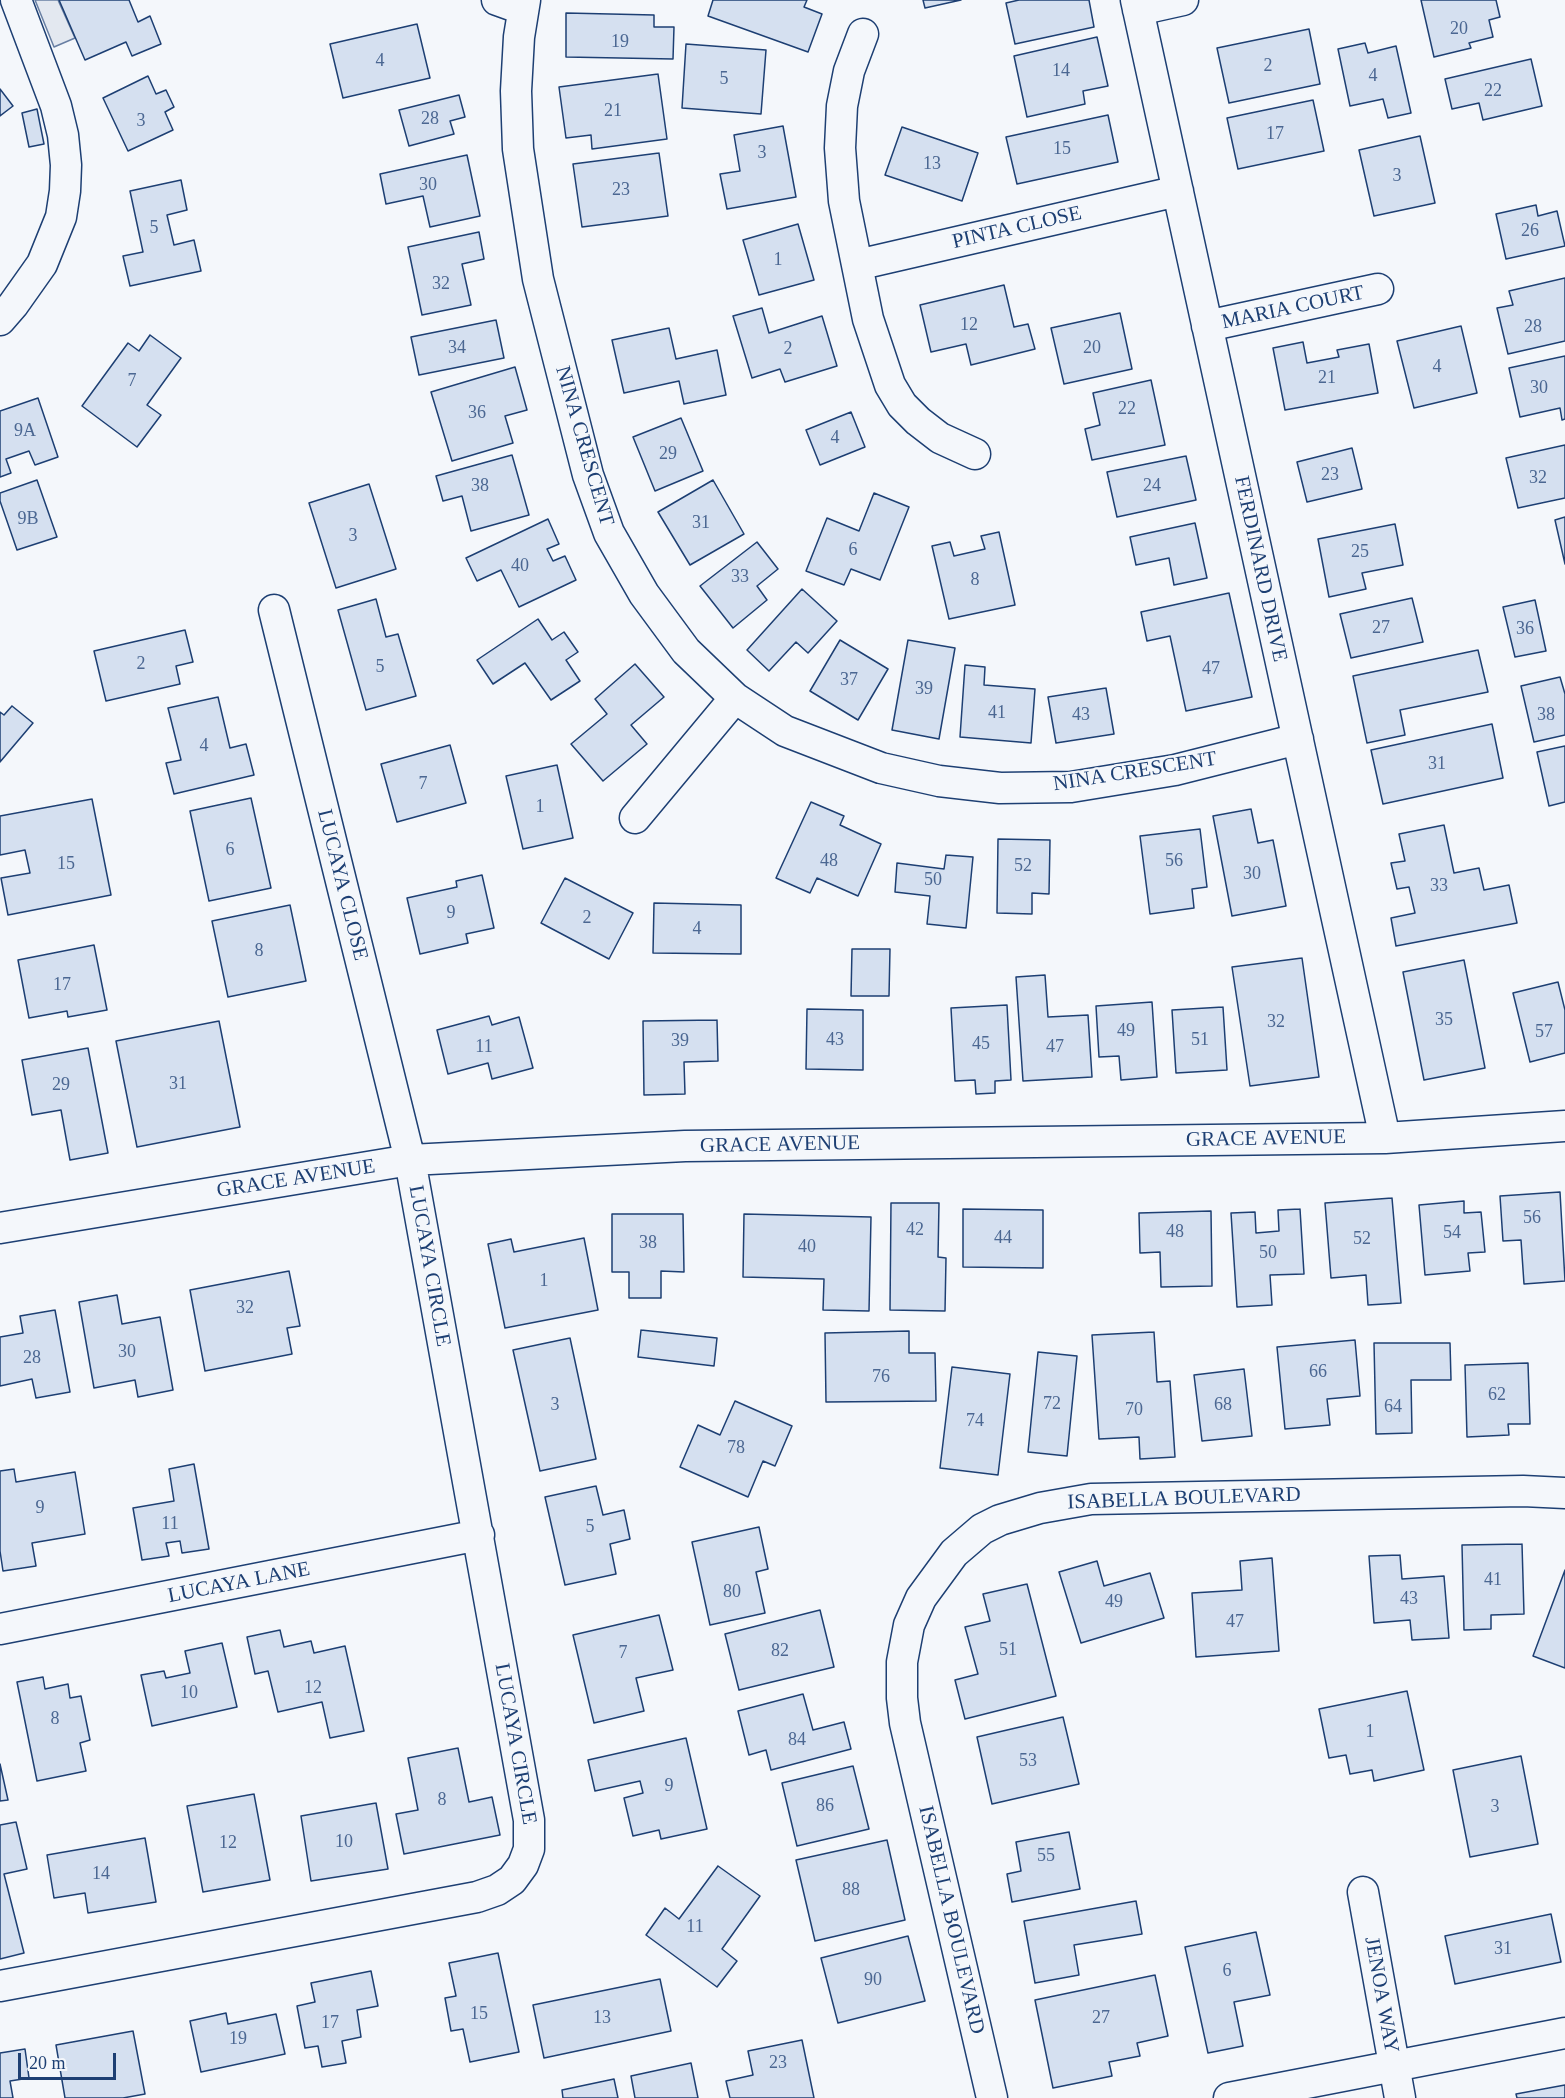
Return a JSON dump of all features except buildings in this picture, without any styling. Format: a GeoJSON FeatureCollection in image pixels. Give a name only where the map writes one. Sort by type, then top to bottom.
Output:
{"type":"FeatureCollection","features":[{"type":"Feature","properties":{"kind":"street"},"geometry":{"type":"LineString","coordinates":[[0,320],[42,264],[61,217],[65,191],[66,165],[63,135],[56,106],[16,0]]}},
{"type":"Feature","properties":{"kind":"street"},"geometry":{"type":"LineString","coordinates":[[1137,5],[1183,0]]}},
{"type":"Feature","properties":{"kind":"street","name":"NINA CRESCENT"},"geometry":{"type":"LineString","coordinates":[[515,3],[518,149],[538,279],[588,475],[609,534],[644,594],[686,651],[735,698],[785,731],[881,768],[939,781],[1000,788],[1071,787],[1175,770],[1298,739]]}},
{"type":"Feature","properties":{"kind":"street","name":"FERDINARD DRIVE"},"geometry":{"type":"LineString","coordinates":[[1137,5],[1385,1138]]}},
{"type":"Feature","properties":{"kind":"street"},"geometry":{"type":"LineString","coordinates":[[863,34],[849,71],[842,106],[840,137],[844,201],[856,265],[877,350],[890,385],[902,405],[940,438],[975,454]]}},
{"type":"Feature","properties":{"kind":"street","name":"PINTA CLOSE"},"geometry":{"type":"LineString","coordinates":[[856,265],[1178,191]]}},
{"type":"Feature","properties":{"kind":"street","name":"MARIA COURT"},"geometry":{"type":"LineString","coordinates":[[1207,326],[1378,289]]}},
{"type":"Feature","properties":{"kind":"street","name":"LUCAYA CLOSE"},"geometry":{"type":"LineString","coordinates":[[274,610],[410,1160]]}},
{"type":"Feature","properties":{"kind":"street"},"geometry":{"type":"LineString","coordinates":[[635,818],[735,698]]}},
{"type":"Feature","properties":{"kind":"street","name":"GRACE AVENUE"},"geometry":{"type":"LineString","coordinates":[[0,1228],[410,1160],[685,1146],[1385,1138],[1565,1126]]}},
{"type":"Feature","properties":{"kind":"street","name":"LUCAYA CIRCLE"},"geometry":{"type":"LineString","coordinates":[[0,1986],[477,1897],[496,1890],[512,1880],[523,1865],[529,1849],[529,1820],[410,1160]]}},
{"type":"Feature","properties":{"kind":"street","name":"ISABELLA BOULEVARD"},"geometry":{"type":"LineString","coordinates":[[992,2098],[908,1734],[902,1698],[902,1662],[909,1625],[921,1598],[966,1540],[1000,1520],[1040,1508],[1091,1498],[1523,1491],[1565,1493]]}},
{"type":"Feature","properties":{"kind":"street","name":"LUCAYA LANE"},"geometry":{"type":"LineString","coordinates":[[0,1629],[479,1535]]}},
{"type":"Feature","properties":{"kind":"street","name":"JENOA WAY"},"geometry":{"type":"LineString","coordinates":[[1363,1892],[1400,2098]]}},
{"type":"Feature","properties":{"kind":"street"},"geometry":{"type":"LineString","coordinates":[[1228,2098],[1565,2033]]}},
{"type":"Feature","properties":{"kind":"shaded area"},"geometry":{"type":"Polygon","coordinates":[[[35,0],[58,0],[75,38],[54,47],[35,0]]]}}]}
